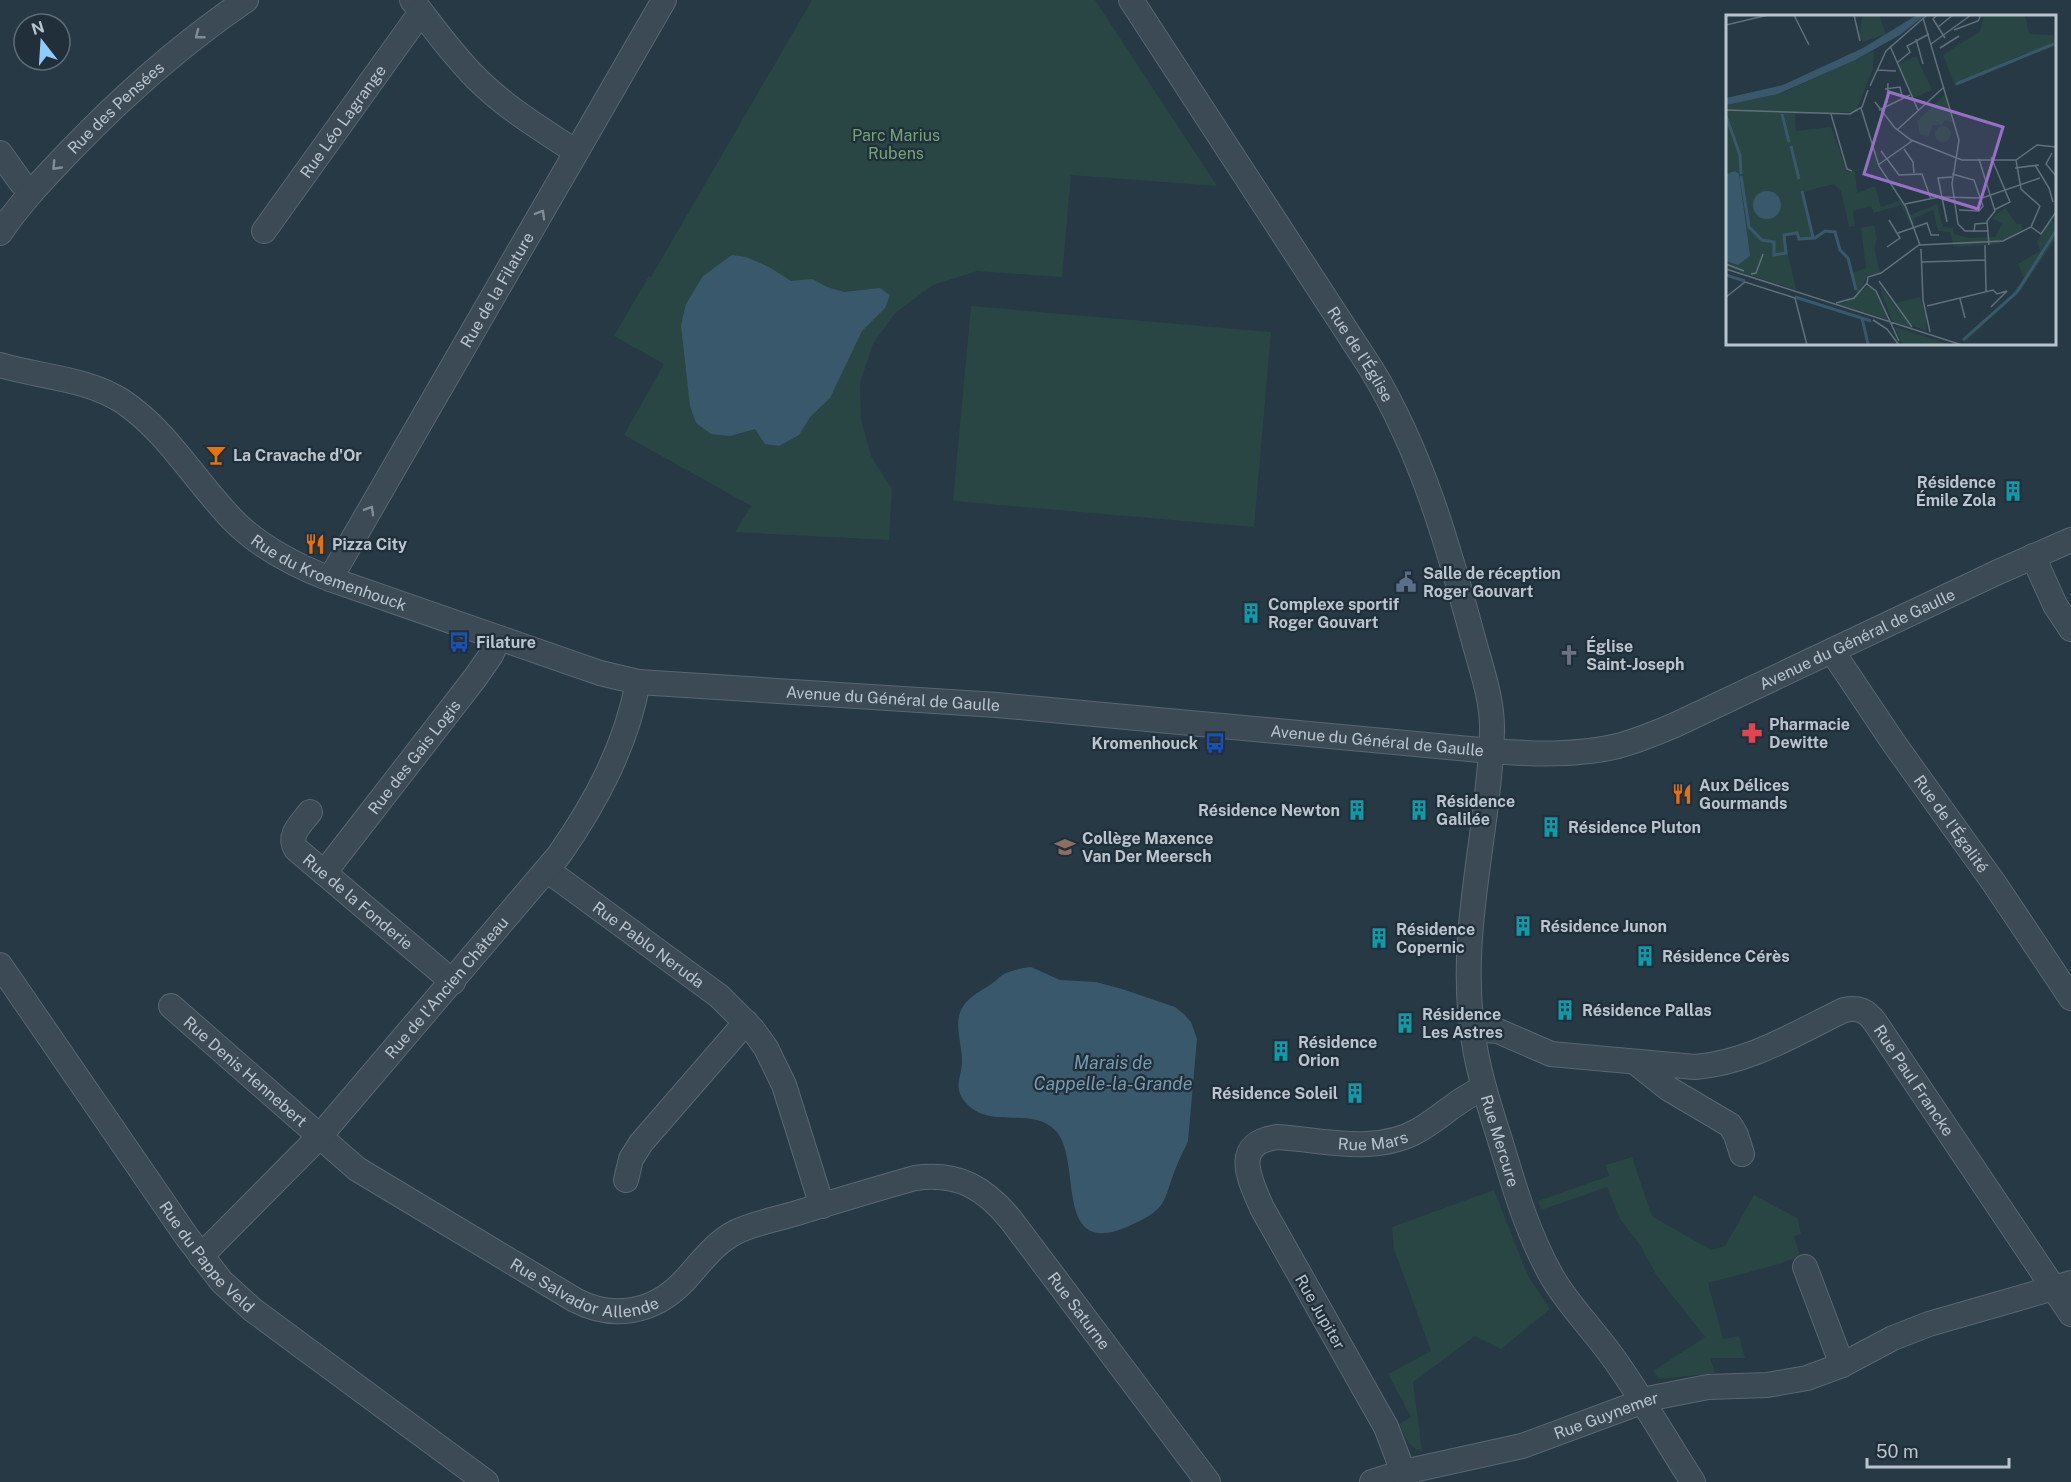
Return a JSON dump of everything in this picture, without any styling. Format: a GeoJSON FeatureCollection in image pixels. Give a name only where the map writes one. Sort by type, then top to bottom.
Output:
{"type":"FeatureCollection","features":[{"type":"Feature","properties":{"kind":"street","name":"Rue de la Filature"},"geometry":{"type":"LineString","coordinates":[[330,579],[664,0]]}},
{"type":"Feature","properties":{"kind":"street","name":"Rue de l'Église"},"geometry":{"type":"LineString","coordinates":[[1131,0],[1366,360],[1407,433],[1431,494],[1487,693],[1492,725],[1491,751]]}},
{"type":"Feature","properties":{"kind":"street","name":"Rue des Pensées"},"geometry":{"type":"LineString","coordinates":[[0,233],[31,193],[135,87],[244,1]]}},
{"type":"Feature","properties":{"kind":"street","name":"Rue Léo Lagrange"},"geometry":{"type":"LineString","coordinates":[[264,231],[416,6],[461,62],[490,91],[521,116],[576,152]]}},
{"type":"Feature","properties":{"kind":"street"},"geometry":{"type":"LineString","coordinates":[[0,153],[31,193]]}},
{"type":"Feature","properties":{"kind":"street","name":"Rue du Kroemenhouck"},"geometry":{"type":"LineString","coordinates":[[0,350],[72,382]]}},
{"type":"Feature","properties":{"kind":"street","name":"Rue du Kroemenhouck"},"geometry":{"type":"LineString","coordinates":[[0,365],[101,391],[129,407],[157,433],[244,531],[288,560],[330,579],[499,638],[600,673],[638,682]]}},
{"type":"Feature","properties":{"kind":"street","name":"Avenue du Général de Gaulle"},"geometry":{"type":"LineString","coordinates":[[638,682],[997,705],[1491,751],[1566,753],[1620,746],[1682,722],[2071,540]]}},
{"type":"Feature","properties":{"kind":"street"},"geometry":{"type":"LineString","coordinates":[[2033,556],[2055,605],[2071,629]]}},
{"type":"Feature","properties":{"kind":"street","name":"Rue des Gais Logis"},"geometry":{"type":"LineString","coordinates":[[324,873],[475,678],[491,655],[499,638]]}},
{"type":"Feature","properties":{"kind":"street","name":"Rue de l'Égalité"},"geometry":{"type":"LineString","coordinates":[[1832,651],[1893,742],[1994,883],[2071,998]]}},
{"type":"Feature","properties":{"kind":"street","name":"Rue de l'Ancien Château"},"geometry":{"type":"LineString","coordinates":[[201,1256],[320,1136],[547,870],[584,818],[607,777],[629,722],[638,682]]}},
{"type":"Feature","properties":{"kind":"street","name":"Rue Mercure"},"geometry":{"type":"LineString","coordinates":[[1491,751],[1470,930],[1469,981],[1472,1029],[1484,1088],[1525,1221],[1550,1272],[1563,1295],[1611,1354],[1693,1482]]}},
{"type":"Feature","properties":{"kind":"street","name":"Rue de la Fonderie"},"geometry":{"type":"LineString","coordinates":[[310,812],[294,834],[292,840],[296,849],[453,982]]}},
{"type":"Feature","properties":{"kind":"street","name":"Rue Pablo Neruda"},"geometry":{"type":"LineString","coordinates":[[547,870],[710,989],[746,1022],[766,1048],[784,1085],[822,1206]]}},
{"type":"Feature","properties":{"kind":"street","name":"Rue du Pappe Veld"},"geometry":{"type":"LineString","coordinates":[[0,965],[126,1151],[201,1256],[243,1301],[486,1482]]}},
{"type":"Feature","properties":{"kind":"street","name":"Rue Denis Hennebert"},"geometry":{"type":"LineString","coordinates":[[171,1006],[320,1136]]}},
{"type":"Feature","properties":{"kind":"street","name":"Rue Paul Francke"},"geometry":{"type":"LineString","coordinates":[[1635,1062],[1681,1066],[1706,1066],[1729,1062],[1844,1010],[1857,1008],[1867,1012],[2062,1286],[2071,1314]]}},
{"type":"Feature","properties":{"kind":"street"},"geometry":{"type":"LineString","coordinates":[[626,1180],[631,1159],[641,1143],[746,1022]]}},
{"type":"Feature","properties":{"kind":"street"},"geometry":{"type":"LineString","coordinates":[[1472,1029],[1498,1031],[1551,1054],[1635,1062],[1669,1089],[1730,1125],[1742,1154]]}},
{"type":"Feature","properties":{"kind":"street","name":"Rue Mars"},"geometry":{"type":"LineString","coordinates":[[1251,1148],[1260,1141],[1278,1137],[1365,1145],[1391,1142],[1418,1131],[1465,1096],[1484,1088]]}},
{"type":"Feature","properties":{"kind":"street","name":"Rue Salvador Allende"},"geometry":{"type":"LineString","coordinates":[[320,1136],[366,1175],[575,1300],[586,1306],[609,1312],[643,1309],[664,1298],[675,1291],[718,1245],[736,1232],[907,1180],[925,1177]]}},
{"type":"Feature","properties":{"kind":"street","name":"Rue Jupiter"},"geometry":{"type":"LineString","coordinates":[[1251,1148],[1249,1168],[1262,1209],[1386,1427],[1406,1477]]}},
{"type":"Feature","properties":{"kind":"street","name":"Rue Saturne"},"geometry":{"type":"LineString","coordinates":[[925,1177],[947,1178],[969,1184],[996,1202],[1208,1482]]}},
{"type":"Feature","properties":{"kind":"street"},"geometry":{"type":"LineString","coordinates":[[1805,1267],[1842,1365]]}},
{"type":"Feature","properties":{"kind":"street","name":"Rue Guynemer"},"geometry":{"type":"LineString","coordinates":[[1372,1482],[1406,1477],[1533,1443],[1641,1401],[1681,1391],[1793,1381],[1842,1365],[1905,1333],[1944,1319],[2062,1286]]}},
{"type":"Feature","properties":{"kind":"green space","name":"Parc Marius Rubens"},"geometry":{"type":"Polygon","coordinates":[[[812,0],[1095,0],[1217,186],[1071,175],[1062,277],[977,271],[933,285],[895,313],[873,344],[860,383],[861,419],[871,456],[892,489],[889,540],[735,532],[751,506],[624,435],[664,364],[614,336],[649,276],[651,277],[812,0]]]}},
{"type":"Feature","properties":{"kind":"green space"},"geometry":{"type":"Polygon","coordinates":[[[971,306],[1271,332],[1254,527],[953,501],[971,306]]]}},
{"type":"Feature","properties":{"kind":"green space"},"geometry":{"type":"Polygon","coordinates":[[[1632,1157],[1652,1216],[1711,1250],[1725,1246],[1754,1195],[1797,1218],[1801,1234],[1794,1236],[1800,1256],[1708,1283],[1723,1339],[1739,1336],[1745,1358],[1710,1358],[1715,1373],[1659,1379],[1653,1371],[1705,1337],[1657,1276],[1640,1245],[1620,1219],[1607,1187],[1541,1210],[1538,1201],[1609,1176],[1606,1165],[1632,1157]]]}},
{"type":"Feature","properties":{"kind":"green space"},"geometry":{"type":"Polygon","coordinates":[[[1494,1190],[1528,1276],[1550,1309],[1501,1349],[1475,1336],[1413,1382],[1422,1451],[1410,1444],[1399,1424],[1411,1417],[1388,1374],[1431,1351],[1394,1249],[1392,1227],[1494,1190]]]}},
{"type":"Feature","properties":{"kind":"water"},"geometry":{"type":"Polygon","coordinates":[[[732,255],[746,257],[769,267],[791,281],[812,279],[844,292],[880,288],[890,295],[885,308],[862,331],[830,398],[810,417],[799,435],[779,446],[765,444],[755,429],[730,436],[711,434],[696,423],[690,406],[681,325],[686,304],[703,276],[732,255]]]}},
{"type":"Feature","properties":{"kind":"water","name":"Marais de Cappelle-la-Grande"},"geometry":{"type":"Polygon","coordinates":[[[1031,967],[1060,980],[1096,982],[1175,1007],[1191,1022],[1197,1039],[1188,1141],[1163,1203],[1152,1214],[1129,1226],[1105,1233],[1089,1230],[1079,1219],[1068,1162],[1063,1144],[1055,1130],[1034,1119],[998,1117],[976,1111],[966,1103],[959,1092],[962,1061],[958,1021],[961,1009],[969,1000],[1002,975],[1031,967]]]}},
{"type":"Feature","properties":{"kind":"place","name":"La Cravache d'Or"},"geometry":{"type":"Point","coordinates":[216,455]}},
{"type":"Feature","properties":{"kind":"place","name":"Résidence Émile Zola"},"geometry":{"type":"Point","coordinates":[2013,491]}},
{"type":"Feature","properties":{"kind":"place","name":"Pizza City"},"geometry":{"type":"Point","coordinates":[315,544]}},
{"type":"Feature","properties":{"kind":"place","name":"Salle de réception Roger Gouvart"},"geometry":{"type":"Point","coordinates":[1406,582]}},
{"type":"Feature","properties":{"kind":"place","name":"Complexe sportif Roger Gouvart"},"geometry":{"type":"Point","coordinates":[1251,613]}},
{"type":"Feature","properties":{"kind":"place","name":"Filature"},"geometry":{"type":"Point","coordinates":[459,642]}},
{"type":"Feature","properties":{"kind":"place","name":"Église Saint-Joseph"},"geometry":{"type":"Point","coordinates":[1569,655]}},
{"type":"Feature","properties":{"kind":"place","name":"Pharmacie Dewitte"},"geometry":{"type":"Point","coordinates":[1752,733]}},
{"type":"Feature","properties":{"kind":"place","name":"Kromenhouck"},"geometry":{"type":"Point","coordinates":[1215,743]}},
{"type":"Feature","properties":{"kind":"place","name":"Aux Délices Gourmands"},"geometry":{"type":"Point","coordinates":[1682,794]}},
{"type":"Feature","properties":{"kind":"place","name":"Résidence Newton"},"geometry":{"type":"Point","coordinates":[1357,810]}},
{"type":"Feature","properties":{"kind":"place","name":"Résidence Galilée"},"geometry":{"type":"Point","coordinates":[1419,810]}},
{"type":"Feature","properties":{"kind":"place","name":"Résidence Pluton"},"geometry":{"type":"Point","coordinates":[1551,827]}},
{"type":"Feature","properties":{"kind":"place","name":"Collège Maxence Van Der Meersch"},"geometry":{"type":"Point","coordinates":[1065,847]}},
{"type":"Feature","properties":{"kind":"place","name":"Résidence Junon"},"geometry":{"type":"Point","coordinates":[1523,926]}},
{"type":"Feature","properties":{"kind":"place","name":"Résidence Copernic"},"geometry":{"type":"Point","coordinates":[1379,938]}},
{"type":"Feature","properties":{"kind":"place","name":"Résidence Cérès"},"geometry":{"type":"Point","coordinates":[1645,956]}},
{"type":"Feature","properties":{"kind":"place","name":"Résidence Pallas"},"geometry":{"type":"Point","coordinates":[1565,1010]}},
{"type":"Feature","properties":{"kind":"place","name":"Résidence Les Astres"},"geometry":{"type":"Point","coordinates":[1405,1023]}},
{"type":"Feature","properties":{"kind":"place","name":"Résidence Orion"},"geometry":{"type":"Point","coordinates":[1281,1051]}},
{"type":"Feature","properties":{"kind":"place","name":"Résidence Soleil"},"geometry":{"type":"Point","coordinates":[1355,1093]}}]}
